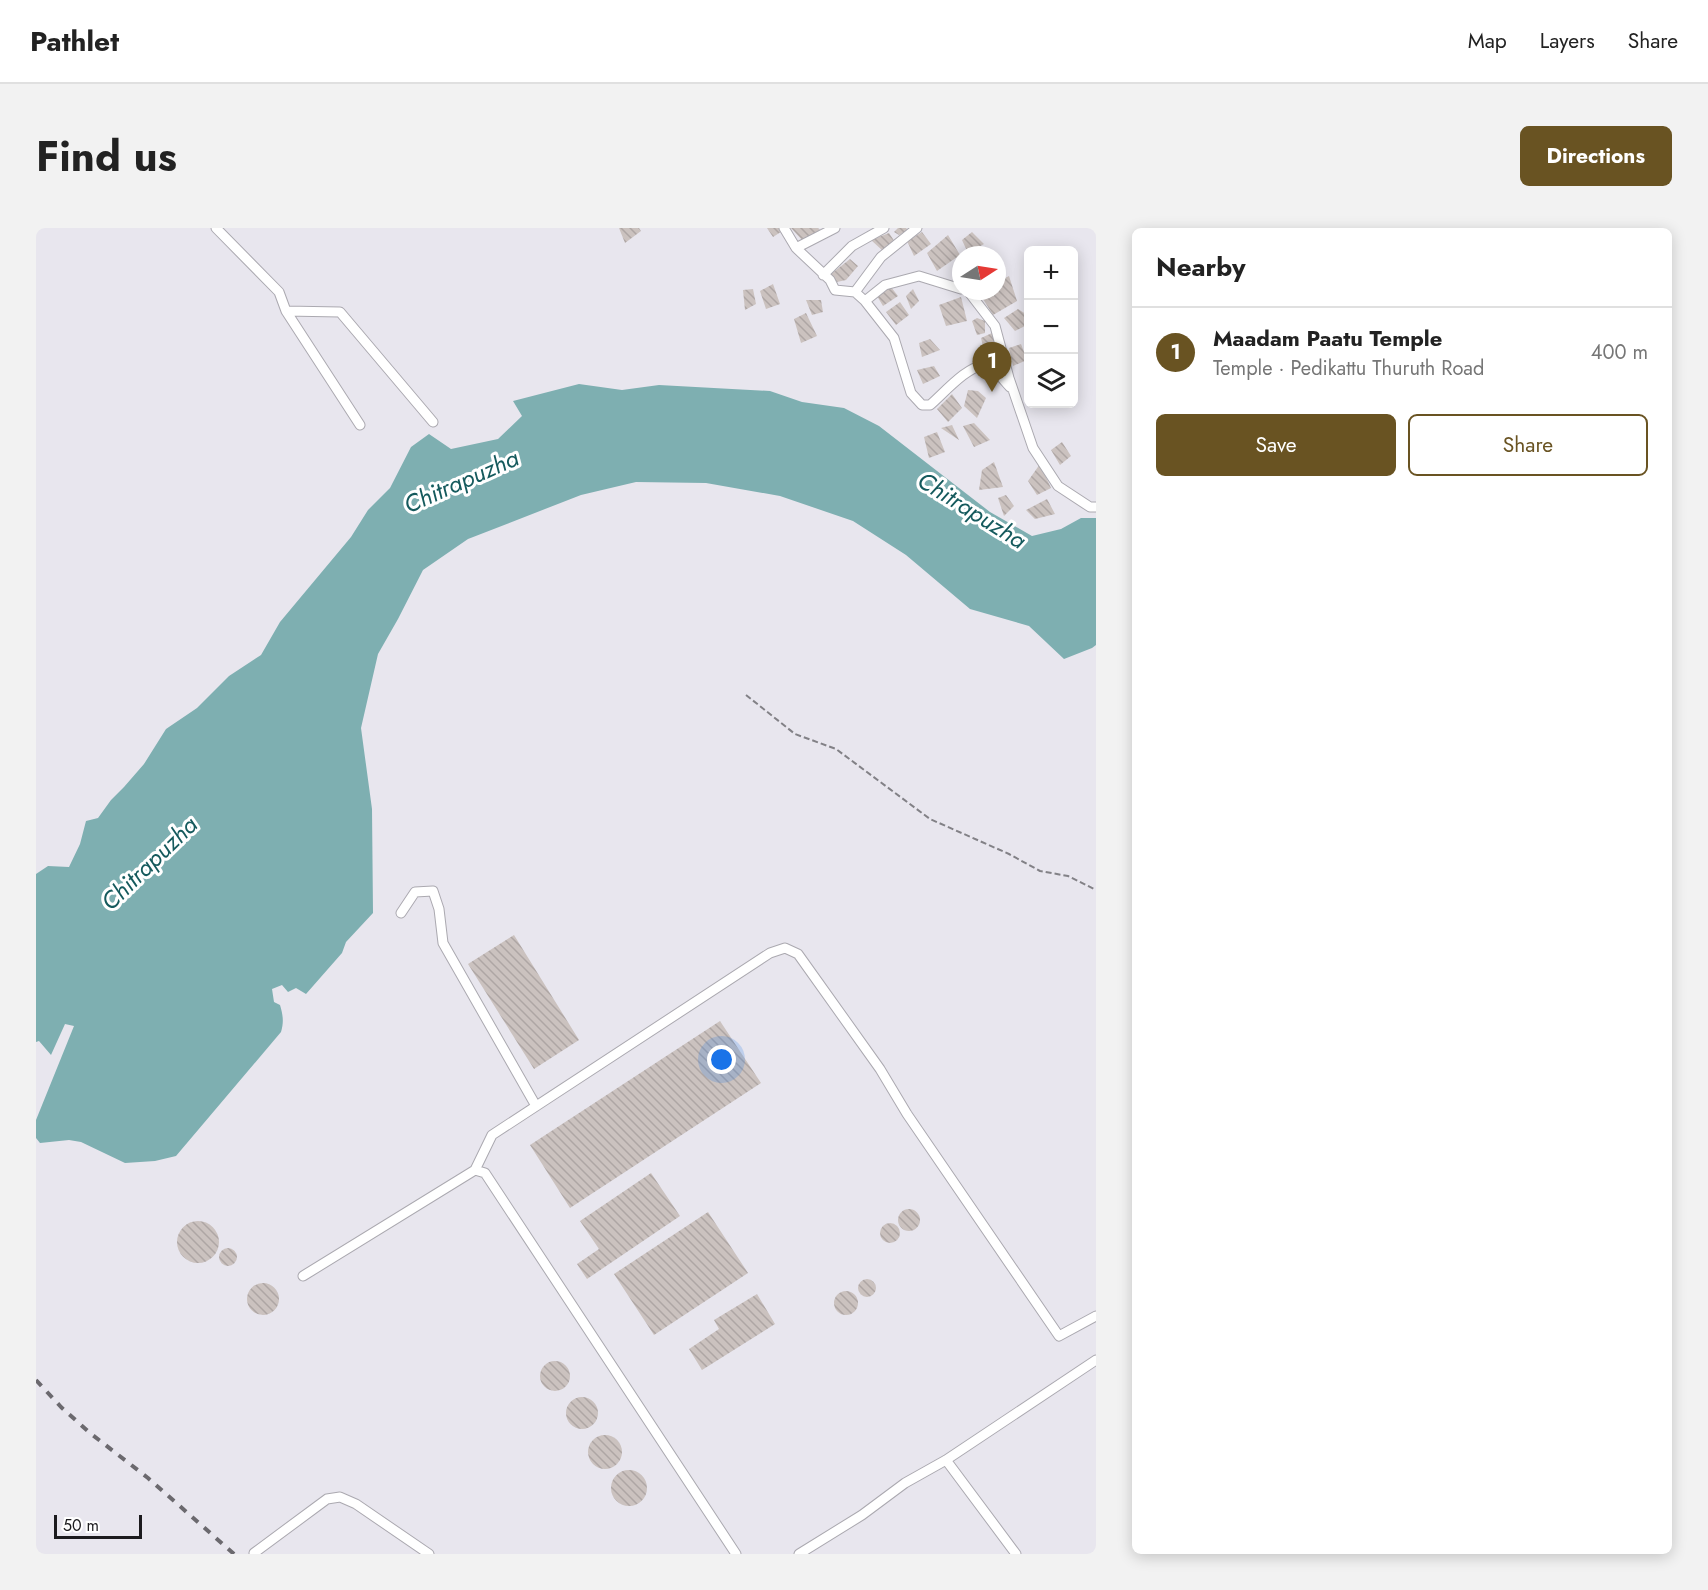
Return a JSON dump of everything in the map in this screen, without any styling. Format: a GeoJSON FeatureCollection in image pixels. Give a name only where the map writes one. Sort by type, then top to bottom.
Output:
{"type":"FeatureCollection","features":[{"type":"Feature","properties":{"kind":"street"},"geometry":{"type":"LineString","coordinates":[[216,228],[279,292],[286,311],[360,425]]}},
{"type":"Feature","properties":{"kind":"street"},"geometry":{"type":"LineString","coordinates":[[784,228],[796,248],[830,280],[835,290],[855,292],[865,300],[894,338],[911,393],[922,405],[930,405],[972,368],[984,366],[995,370],[1013,390]]}},
{"type":"Feature","properties":{"kind":"street"},"geometry":{"type":"LineString","coordinates":[[796,248],[835,228]]}},
{"type":"Feature","properties":{"kind":"street"},"geometry":{"type":"LineString","coordinates":[[823,275],[852,246],[884,228]]}},
{"type":"Feature","properties":{"kind":"street"},"geometry":{"type":"LineString","coordinates":[[855,292],[881,257],[917,228]]}},
{"type":"Feature","properties":{"kind":"street"},"geometry":{"type":"LineString","coordinates":[[865,300],[885,285],[918,276],[952,286]]}},
{"type":"Feature","properties":{"kind":"street"},"geometry":{"type":"LineString","coordinates":[[975,300],[995,326],[1013,390],[1033,448],[1058,486],[1090,507],[1096,507]]}},
{"type":"Feature","properties":{"kind":"street"},"geometry":{"type":"LineString","coordinates":[[286,311],[339,312],[433,422]]}},
{"type":"Feature","properties":{"kind":"street"},"geometry":{"type":"LineString","coordinates":[[401,913],[415,892],[433,891],[439,909],[443,944],[536,1106]]}},
{"type":"Feature","properties":{"kind":"street"},"geometry":{"type":"LineString","coordinates":[[303,1276],[475,1170],[492,1135],[770,953],[785,948],[798,954],[880,1070],[907,1114],[1059,1336],[1096,1316]]}},
{"type":"Feature","properties":{"kind":"street"},"geometry":{"type":"LineString","coordinates":[[475,1170],[485,1173],[736,1554]]}},
{"type":"Feature","properties":{"kind":"street"},"geometry":{"type":"LineString","coordinates":[[800,1554],[862,1515],[905,1483],[946,1460],[1096,1360]]}},
{"type":"Feature","properties":{"kind":"street"},"geometry":{"type":"LineString","coordinates":[[946,1460],[1016,1554]]}},
{"type":"Feature","properties":{"kind":"street"},"geometry":{"type":"LineString","coordinates":[[254,1553],[327,1499],[339,1497],[356,1504],[429,1554]]}},
{"type":"Feature","properties":{"kind":"path"},"geometry":{"type":"LineString","coordinates":[[746,695],[795,734],[836,749],[930,819],[1009,854],[1040,871],[1068,876],[1096,890]]}},
{"type":"Feature","properties":{"kind":"water","name":"Chitrapuzha"},"geometry":{"type":"Polygon","coordinates":[[[579,384],[622,390],[659,385],[770,391],[802,402],[844,408],[879,426],[990,512],[1032,536],[1061,529],[1081,518],[1096,518],[1096,645],[1064,659],[1029,626],[970,609],[906,555],[853,521],[780,496],[706,483],[636,482],[581,495],[468,539],[423,570],[378,654],[361,728],[372,809],[373,913],[346,942],[342,953],[306,994],[296,988],[288,992],[282,985],[272,989],[274,1002],[280,1005],[282,1012],[281,1032],[176,1156],[155,1161],[125,1163],[81,1142],[69,1140],[40,1143],[36,1138],[36,1120],[74,1026],[65,1024],[51,1055],[39,1041],[36,1042],[36,874],[48,866],[69,867],[80,844],[86,821],[98,818],[144,764],[166,729],[197,708],[229,676],[261,655],[280,622],[351,537],[368,510],[390,488],[411,447],[429,434],[451,449],[498,439],[522,416],[513,401],[579,384]]]}},
{"type":"Feature","properties":{"kind":"building"},"geometry":{"type":"Polygon","coordinates":[[[619,228],[639,228],[641,231],[625,243],[619,228]]]}},
{"type":"Feature","properties":{"kind":"building"},"geometry":{"type":"Polygon","coordinates":[[[767,228],[783,228],[784,230],[773,237],[767,228]]]}},
{"type":"Feature","properties":{"kind":"building"},"geometry":{"type":"Polygon","coordinates":[[[791,228],[818,228],[820,230],[803,241],[791,228]]]}},
{"type":"Feature","properties":{"kind":"building"},"geometry":{"type":"Polygon","coordinates":[[[898,228],[908,230],[899,235],[894,232],[898,228]]]}},
{"type":"Feature","properties":{"kind":"building"},"geometry":{"type":"Polygon","coordinates":[[[922,232],[931,244],[914,256],[907,241],[922,232]]]}},
{"type":"Feature","properties":{"kind":"building"},"geometry":{"type":"Polygon","coordinates":[[[972,232],[984,244],[965,246],[962,240],[972,232]]]}},
{"type":"Feature","properties":{"kind":"building"},"geometry":{"type":"Polygon","coordinates":[[[889,233],[895,242],[883,251],[871,240],[889,233]]]}},
{"type":"Feature","properties":{"kind":"building"},"geometry":{"type":"Polygon","coordinates":[[[948,235],[955,246],[952,246],[952,261],[937,271],[927,253],[948,235]]]}},
{"type":"Feature","properties":{"kind":"building"},"geometry":{"type":"Polygon","coordinates":[[[850,259],[858,266],[846,280],[837,282],[831,274],[850,259]]]}},
{"type":"Feature","properties":{"kind":"building"},"geometry":{"type":"Polygon","coordinates":[[[1009,276],[1017,301],[993,315],[984,300],[1006,300],[1006,278],[1009,276]]]}},
{"type":"Feature","properties":{"kind":"building"},"geometry":{"type":"Polygon","coordinates":[[[773,284],[780,304],[766,309],[760,291],[773,284]]]}},
{"type":"Feature","properties":{"kind":"building"},"geometry":{"type":"Polygon","coordinates":[[[891,287],[898,296],[883,306],[877,296],[891,287]]]}},
{"type":"Feature","properties":{"kind":"building"},"geometry":{"type":"Polygon","coordinates":[[[753,289],[756,304],[745,310],[743,290],[753,289]]]}},
{"type":"Feature","properties":{"kind":"building"},"geometry":{"type":"Polygon","coordinates":[[[913,289],[919,301],[911,309],[906,296],[913,289]]]}},
{"type":"Feature","properties":{"kind":"building"},"geometry":{"type":"Polygon","coordinates":[[[806,300],[821,300],[823,312],[812,315],[806,300]]]}},
{"type":"Feature","properties":{"kind":"building"},"geometry":{"type":"Polygon","coordinates":[[[953,300],[962,300],[967,321],[946,326],[939,305],[953,300]]]}},
{"type":"Feature","properties":{"kind":"building"},"geometry":{"type":"Polygon","coordinates":[[[900,302],[909,315],[896,325],[886,312],[900,302]]]}},
{"type":"Feature","properties":{"kind":"building"},"geometry":{"type":"Polygon","coordinates":[[[1018,309],[1024,313],[1024,326],[1015,331],[1004,318],[1018,309]]]}},
{"type":"Feature","properties":{"kind":"building"},"geometry":{"type":"Polygon","coordinates":[[[806,313],[817,336],[801,343],[794,319],[806,313]]]}},
{"type":"Feature","properties":{"kind":"building"},"geometry":{"type":"Polygon","coordinates":[[[977,318],[985,321],[985,333],[977,335],[972,321],[977,318]]]}},
{"type":"Feature","properties":{"kind":"building"},"geometry":{"type":"Polygon","coordinates":[[[992,333],[1000,361],[987,364],[981,338],[992,333]]]}},
{"type":"Feature","properties":{"kind":"building"},"geometry":{"type":"Polygon","coordinates":[[[930,339],[940,350],[922,357],[919,343],[930,339]]]}},
{"type":"Feature","properties":{"kind":"building"},"geometry":{"type":"Polygon","coordinates":[[[1021,344],[1024,361],[1013,366],[1009,348],[1021,344]]]}},
{"type":"Feature","properties":{"kind":"building"},"geometry":{"type":"Polygon","coordinates":[[[934,366],[940,376],[923,384],[917,370],[934,366]]]}},
{"type":"Feature","properties":{"kind":"building"},"geometry":{"type":"Polygon","coordinates":[[[968,390],[978,391],[986,398],[977,418],[964,406],[968,390]]]}},
{"type":"Feature","properties":{"kind":"building"},"geometry":{"type":"Polygon","coordinates":[[[952,394],[962,408],[948,422],[937,409],[952,394]]]}},
{"type":"Feature","properties":{"kind":"building"},"geometry":{"type":"Polygon","coordinates":[[[974,423],[990,440],[974,447],[963,426],[974,423]]]}},
{"type":"Feature","properties":{"kind":"building"},"geometry":{"type":"Polygon","coordinates":[[[952,425],[959,440],[941,428],[952,425]]]}},
{"type":"Feature","properties":{"kind":"building"},"geometry":{"type":"Polygon","coordinates":[[[937,432],[945,452],[929,458],[924,437],[937,432]]]}},
{"type":"Feature","properties":{"kind":"building"},"geometry":{"type":"Polygon","coordinates":[[[1062,442],[1071,456],[1060,465],[1051,450],[1062,442]]]}},
{"type":"Feature","properties":{"kind":"building"},"geometry":{"type":"Polygon","coordinates":[[[994,462],[1003,487],[979,490],[982,470],[994,462]]]}},
{"type":"Feature","properties":{"kind":"building"},"geometry":{"type":"Polygon","coordinates":[[[1040,464],[1051,488],[1037,495],[1028,481],[1040,464]]]}},
{"type":"Feature","properties":{"kind":"building"},"geometry":{"type":"Polygon","coordinates":[[[1006,495],[1014,506],[1004,516],[998,498],[1006,495]]]}},
{"type":"Feature","properties":{"kind":"building"},"geometry":{"type":"Polygon","coordinates":[[[1047,499],[1055,514],[1035,519],[1026,510],[1047,499]]]}},
{"type":"Feature","properties":{"kind":"building"},"geometry":{"type":"Polygon","coordinates":[[[514,935],[579,1040],[534,1069],[468,964],[514,935]]]}},
{"type":"Feature","properties":{"kind":"building"},"geometry":{"type":"Polygon","coordinates":[[[720,1021],[761,1083],[570,1208],[530,1145],[720,1021]]]}},
{"type":"Feature","properties":{"kind":"building"},"geometry":{"type":"Polygon","coordinates":[[[651,1173],[680,1216],[587,1279],[577,1264],[599,1249],[580,1221],[651,1173]]]}},
{"type":"Feature","properties":{"kind":"building"},"geometry":{"type":"Polygon","coordinates":[[[905,1209],[913,1209],[920,1216],[920,1224],[913,1231],[905,1231],[898,1224],[898,1216],[905,1209]]]}},
{"type":"Feature","properties":{"kind":"building"},"geometry":{"type":"Polygon","coordinates":[[[708,1212],[748,1273],[654,1335],[614,1274],[708,1212]]]}},
{"type":"Feature","properties":{"kind":"building"},"geometry":{"type":"Polygon","coordinates":[[[198,1221],[213,1227],[219,1242],[213,1257],[198,1263],[183,1257],[177,1242],[183,1227],[198,1221]]]}},
{"type":"Feature","properties":{"kind":"building"},"geometry":{"type":"Polygon","coordinates":[[[890,1223],[897,1226],[900,1233],[897,1240],[890,1243],[883,1240],[880,1233],[883,1226],[890,1223]]]}},
{"type":"Feature","properties":{"kind":"building"},"geometry":{"type":"Polygon","coordinates":[[[224,1248],[232,1248],[237,1253],[235,1264],[224,1266],[219,1261],[219,1253],[224,1248]]]}},
{"type":"Feature","properties":{"kind":"building"},"geometry":{"type":"Polygon","coordinates":[[[867,1279],[873,1282],[876,1288],[873,1294],[867,1297],[861,1294],[858,1288],[861,1282],[867,1279]]]}},
{"type":"Feature","properties":{"kind":"building"},"geometry":{"type":"Polygon","coordinates":[[[263,1283],[274,1288],[279,1299],[274,1310],[263,1315],[252,1310],[247,1299],[252,1288],[263,1283]]]}},
{"type":"Feature","properties":{"kind":"building"},"geometry":{"type":"Polygon","coordinates":[[[846,1291],[854,1295],[858,1303],[854,1311],[846,1315],[838,1311],[834,1303],[838,1295],[846,1291]]]}},
{"type":"Feature","properties":{"kind":"building"},"geometry":{"type":"Polygon","coordinates":[[[757,1294],[775,1324],[702,1370],[689,1349],[719,1329],[714,1320],[757,1294]]]}},
{"type":"Feature","properties":{"kind":"building"},"geometry":{"type":"Polygon","coordinates":[[[555,1361],[566,1365],[570,1376],[566,1387],[555,1391],[544,1387],[540,1376],[544,1365],[555,1361]]]}},
{"type":"Feature","properties":{"kind":"building"},"geometry":{"type":"Polygon","coordinates":[[[582,1397],[594,1401],[598,1413],[594,1425],[582,1429],[570,1425],[566,1413],[570,1401],[582,1397]]]}},
{"type":"Feature","properties":{"kind":"building"},"geometry":{"type":"Polygon","coordinates":[[[605,1435],[617,1440],[622,1452],[617,1464],[605,1469],[593,1464],[588,1452],[593,1440],[605,1435]]]}},
{"type":"Feature","properties":{"kind":"building"},"geometry":{"type":"Polygon","coordinates":[[[629,1470],[642,1475],[647,1488],[642,1501],[629,1506],[616,1501],[611,1488],[616,1475],[629,1470]]]}},
{"type":"Feature","properties":{"kind":"railway"},"geometry":{"type":"LineString","coordinates":[[36,1380],[90,1433],[148,1478],[234,1554]]}},
{"type":"Feature","properties":{"kind":"place","name":"Maadam Paatu Temple"},"geometry":{"type":"Point","coordinates":[992,392]}}]}
